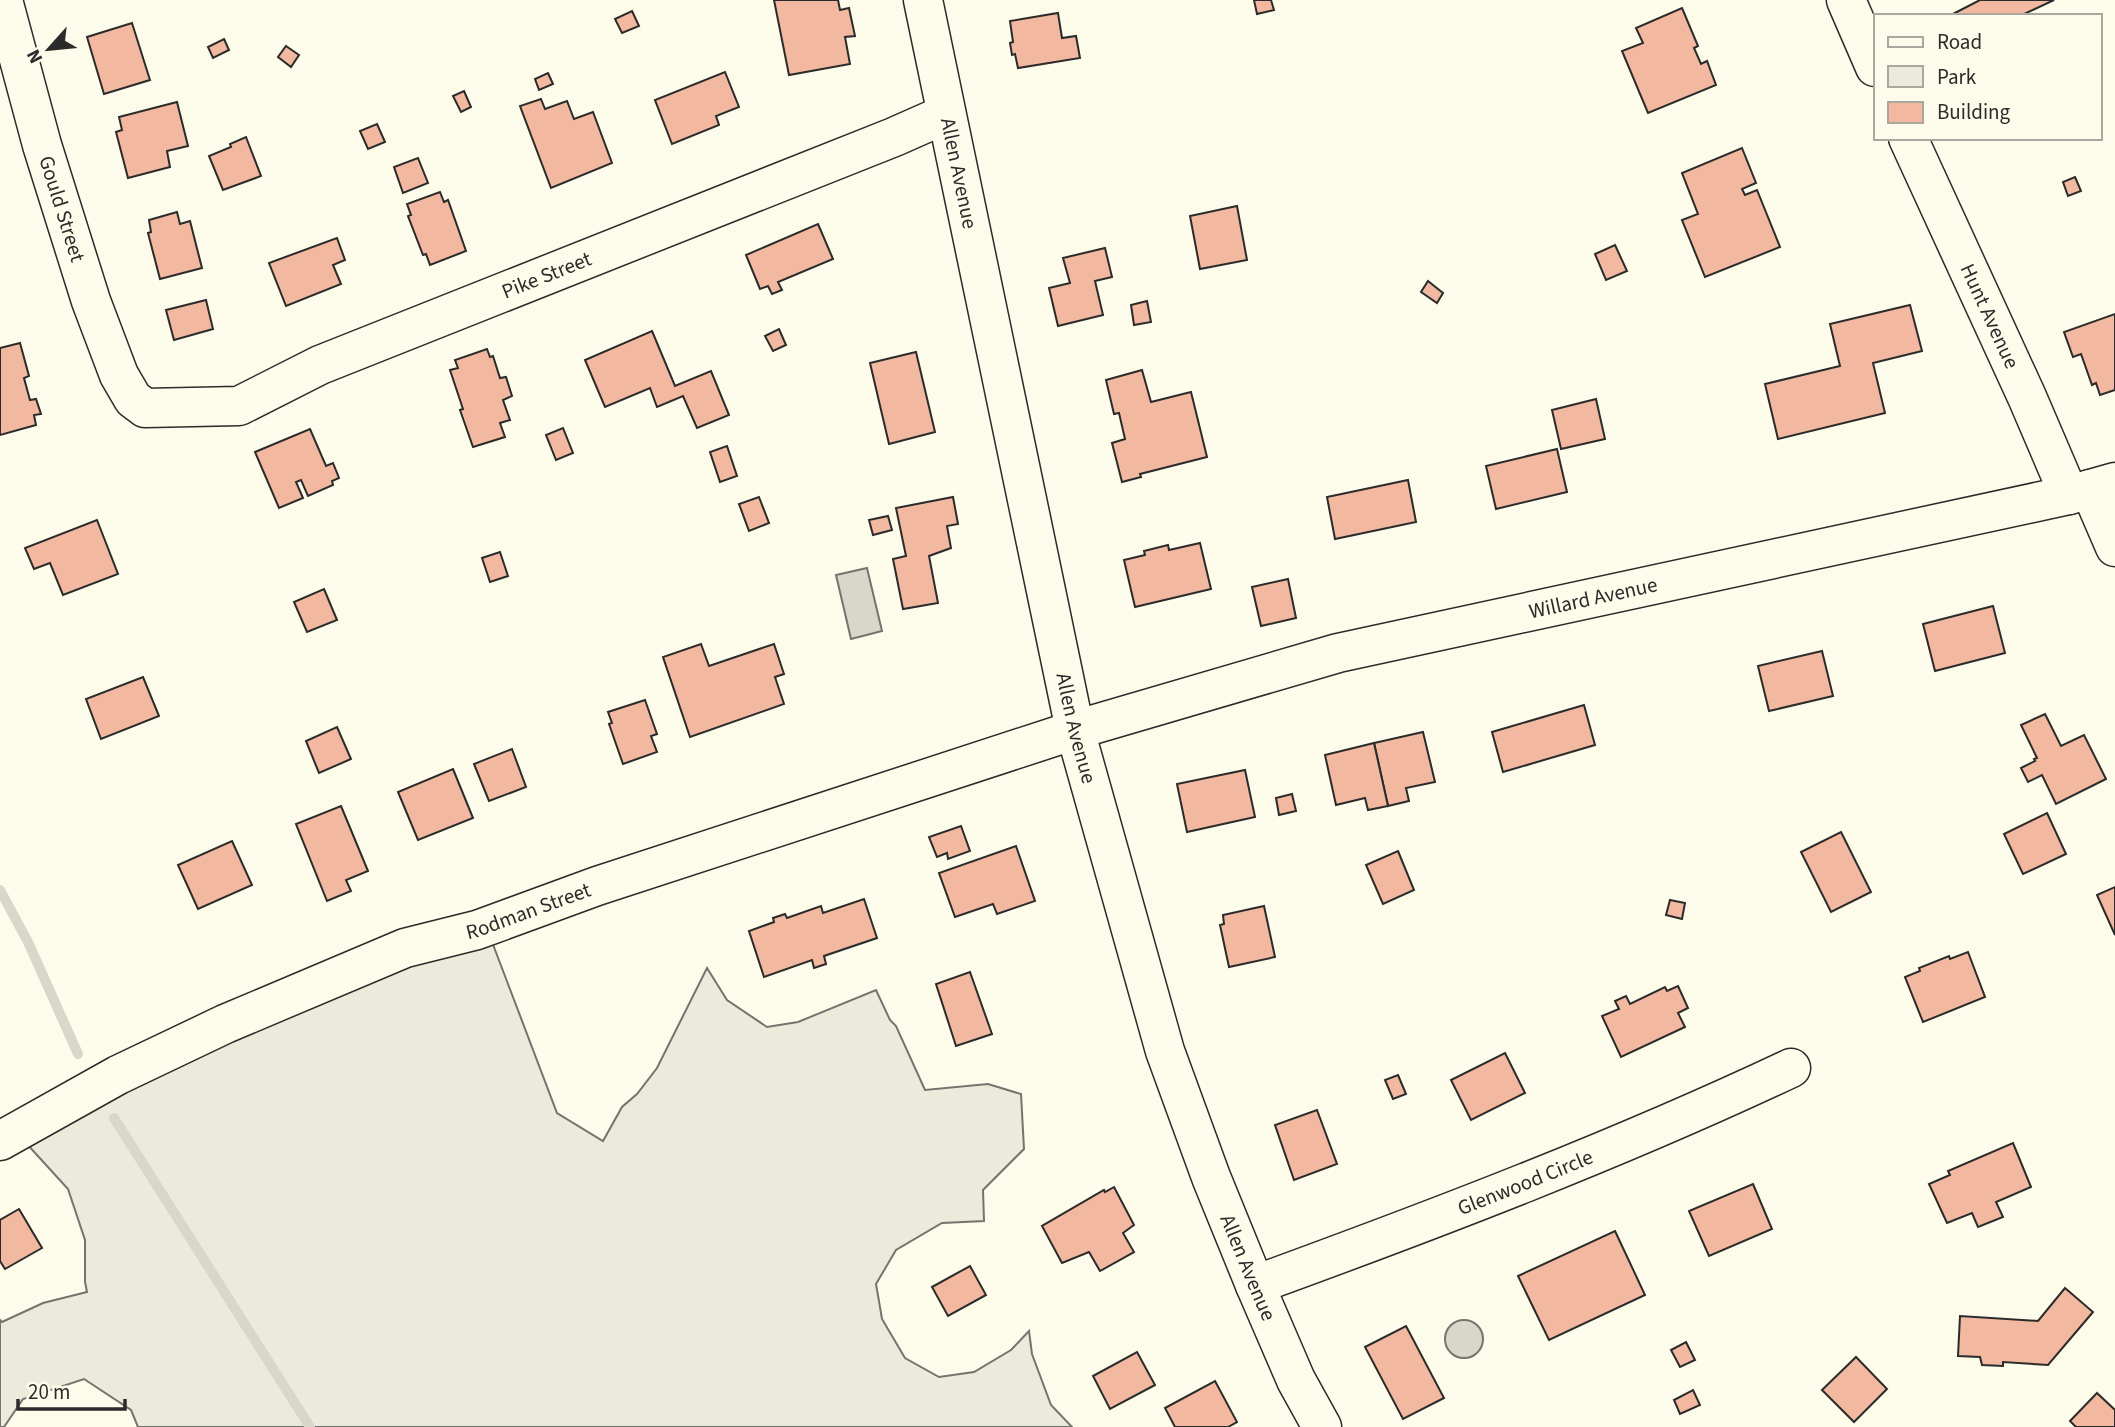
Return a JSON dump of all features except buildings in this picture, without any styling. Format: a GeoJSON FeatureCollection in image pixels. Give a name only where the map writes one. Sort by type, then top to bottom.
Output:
{"type":"FeatureCollection","features":[{"type":"Feature","properties":{"kind":"street","name":"Gould Street"},"geometry":{"type":"LineString","coordinates":[[3,0],[42,145],[91,301],[119,375],[133,399],[145,408]]}},
{"type":"Feature","properties":{"kind":"street","name":"Allen Avenue"},"geometry":{"type":"LineString","coordinates":[[923,0],[1074,730],[1165,1051],[1211,1177],[1255,1285],[1296,1380],[1322,1427]]}},
{"type":"Feature","properties":{"kind":"street"},"geometry":{"type":"LineString","coordinates":[[1846,0],[1874,65]]}},
{"type":"Feature","properties":{"kind":"street","name":"Pike Street"},"geometry":{"type":"LineString","coordinates":[[145,408],[239,406],[320,365],[894,138],[946,114]]}},
{"type":"Feature","properties":{"kind":"street","name":"Hunt Avenue"},"geometry":{"type":"LineString","coordinates":[[1909,140],[2027,397],[2092,489],[2115,547]]}},
{"type":"Feature","properties":{"kind":"street","name":"Willard Avenue"},"geometry":{"type":"LineString","coordinates":[[1074,730],[1338,653],[2092,489]]}},
{"type":"Feature","properties":{"kind":"street","name":"Rodman Street"},"geometry":{"type":"LineString","coordinates":[[0,1141],[118,1075],[225,1024],[405,948],[477,930],[597,886],[1074,730]]}},
{"type":"Feature","properties":{"kind":"street","name":"Glenwood Circle"},"geometry":{"type":"LineString","coordinates":[[1255,1285],[1373,1242],[1693,1114],[1791,1068]]}},
{"type":"Feature","properties":{"kind":"green space"},"geometry":{"type":"Polygon","coordinates":[[[486,926],[557,1113],[603,1141],[622,1107],[637,1094],[657,1068],[707,968],[727,1000],[767,1027],[798,1022],[876,990],[890,1020],[896,1026],[925,1090],[988,1084],[1021,1094],[1024,1149],[983,1190],[984,1221],[942,1223],[896,1250],[876,1284],[882,1319],[905,1358],[939,1377],[974,1372],[1011,1350],[1029,1331],[1032,1354],[1051,1405],[1072,1427],[138,1427],[131,1410],[84,1379],[23,1399],[4,1427],[0,1427],[0,1320],[2,1322],[43,1303],[87,1292],[85,1240],[68,1189],[16,1132],[486,926]]]}},
{"type":"Feature","properties":{"kind":"shaded area"},"geometry":{"type":"Polygon","coordinates":[[[867,568],[882,631],[851,639],[836,575],[867,568]]]}},
{"type":"Feature","properties":{"kind":"shaded area"},"geometry":{"type":"Polygon","coordinates":[[[1464,1320],[1478,1325],[1483,1339],[1478,1353],[1464,1358],[1450,1353],[1445,1339],[1450,1325],[1464,1320]]]}},
{"type":"Feature","properties":{"kind":"waterway"},"geometry":{"type":"LineString","coordinates":[[0,890],[28,942],[78,1054]]}},
{"type":"Feature","properties":{"kind":"waterway"},"geometry":{"type":"LineString","coordinates":[[114,1118],[310,1427]]}}]}
